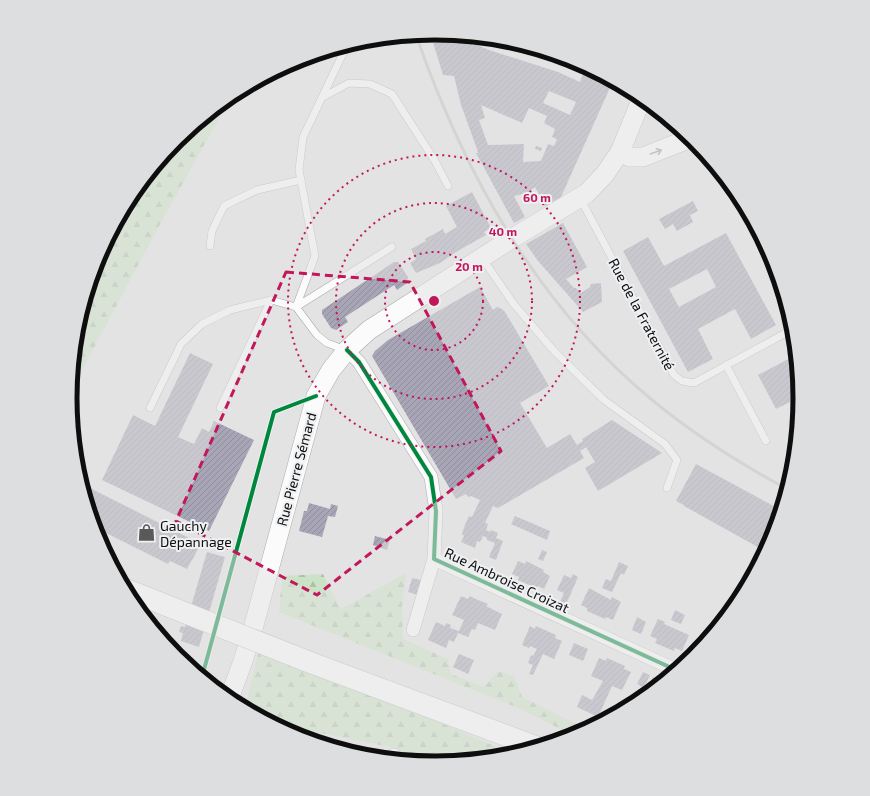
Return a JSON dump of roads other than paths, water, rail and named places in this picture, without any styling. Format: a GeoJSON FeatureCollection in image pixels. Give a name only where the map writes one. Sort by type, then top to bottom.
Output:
{"type":"FeatureCollection","features":[{"type":"Feature","properties":{"kind":"main road","name":"Rue Pierre Sémard"},"geometry":{"type":"LineString","coordinates":[[231,693],[251,636],[316,396],[331,370],[347,350],[370,330],[515,236],[587,193],[620,152],[640,104]]}},
{"type":"Feature","properties":{"kind":"main road"},"geometry":{"type":"LineString","coordinates":[[620,152],[630,157],[644,157],[684,141]]}},
{"type":"Feature","properties":{"kind":"main road"},"geometry":{"type":"LineString","coordinates":[[134,593],[309,662],[529,744]]}},
{"type":"Feature","properties":{"kind":"street","name":"Rue Ambroise Croizat"},"geometry":{"type":"LineString","coordinates":[[347,350],[360,362],[431,477],[436,511],[434,559],[670,667]]}},
{"type":"Feature","properties":{"kind":"street"},"geometry":{"type":"LineString","coordinates":[[413,630],[434,559]]}},
{"type":"Feature","properties":{"kind":"lane"},"geometry":{"type":"LineString","coordinates":[[296,306],[315,256],[299,170],[303,137],[344,52]]}},
{"type":"Feature","properties":{"kind":"lane"},"geometry":{"type":"LineString","coordinates":[[322,97],[349,83],[370,84],[392,94],[448,186]]}},
{"type":"Feature","properties":{"kind":"lane"},"geometry":{"type":"LineString","coordinates":[[210,246],[212,231],[224,206],[257,190],[301,180]]}},
{"type":"Feature","properties":{"kind":"lane","name":"Rue de la Fraternité"},"geometry":{"type":"LineString","coordinates":[[580,198],[674,375],[682,381],[694,383],[787,332]]}},
{"type":"Feature","properties":{"kind":"lane"},"geometry":{"type":"LineString","coordinates":[[296,306],[392,247]]}},
{"type":"Feature","properties":{"kind":"lane"},"geometry":{"type":"LineString","coordinates":[[482,258],[513,303],[554,351],[604,400],[665,444],[677,460],[667,488]]}},
{"type":"Feature","properties":{"kind":"lane"},"geometry":{"type":"LineString","coordinates":[[220,408],[271,300]]}},
{"type":"Feature","properties":{"kind":"lane"},"geometry":{"type":"LineString","coordinates":[[150,408],[181,344],[202,324],[230,310],[271,300],[296,306],[317,335],[327,343],[347,350]]}},
{"type":"Feature","properties":{"kind":"lane"},"geometry":{"type":"LineString","coordinates":[[726,365],[766,441]]}},
{"type":"Feature","properties":{"kind":"railway"},"geometry":{"type":"LineString","coordinates":[[418,41],[435,86],[457,137],[481,186],[509,234],[539,279],[573,322],[610,362],[667,412],[751,469],[782,486]]}},
{"type":"Feature","properties":{"kind":"place","name":"Gauchy Dépannage"},"geometry":{"type":"Point","coordinates":[147,533]}}]}
